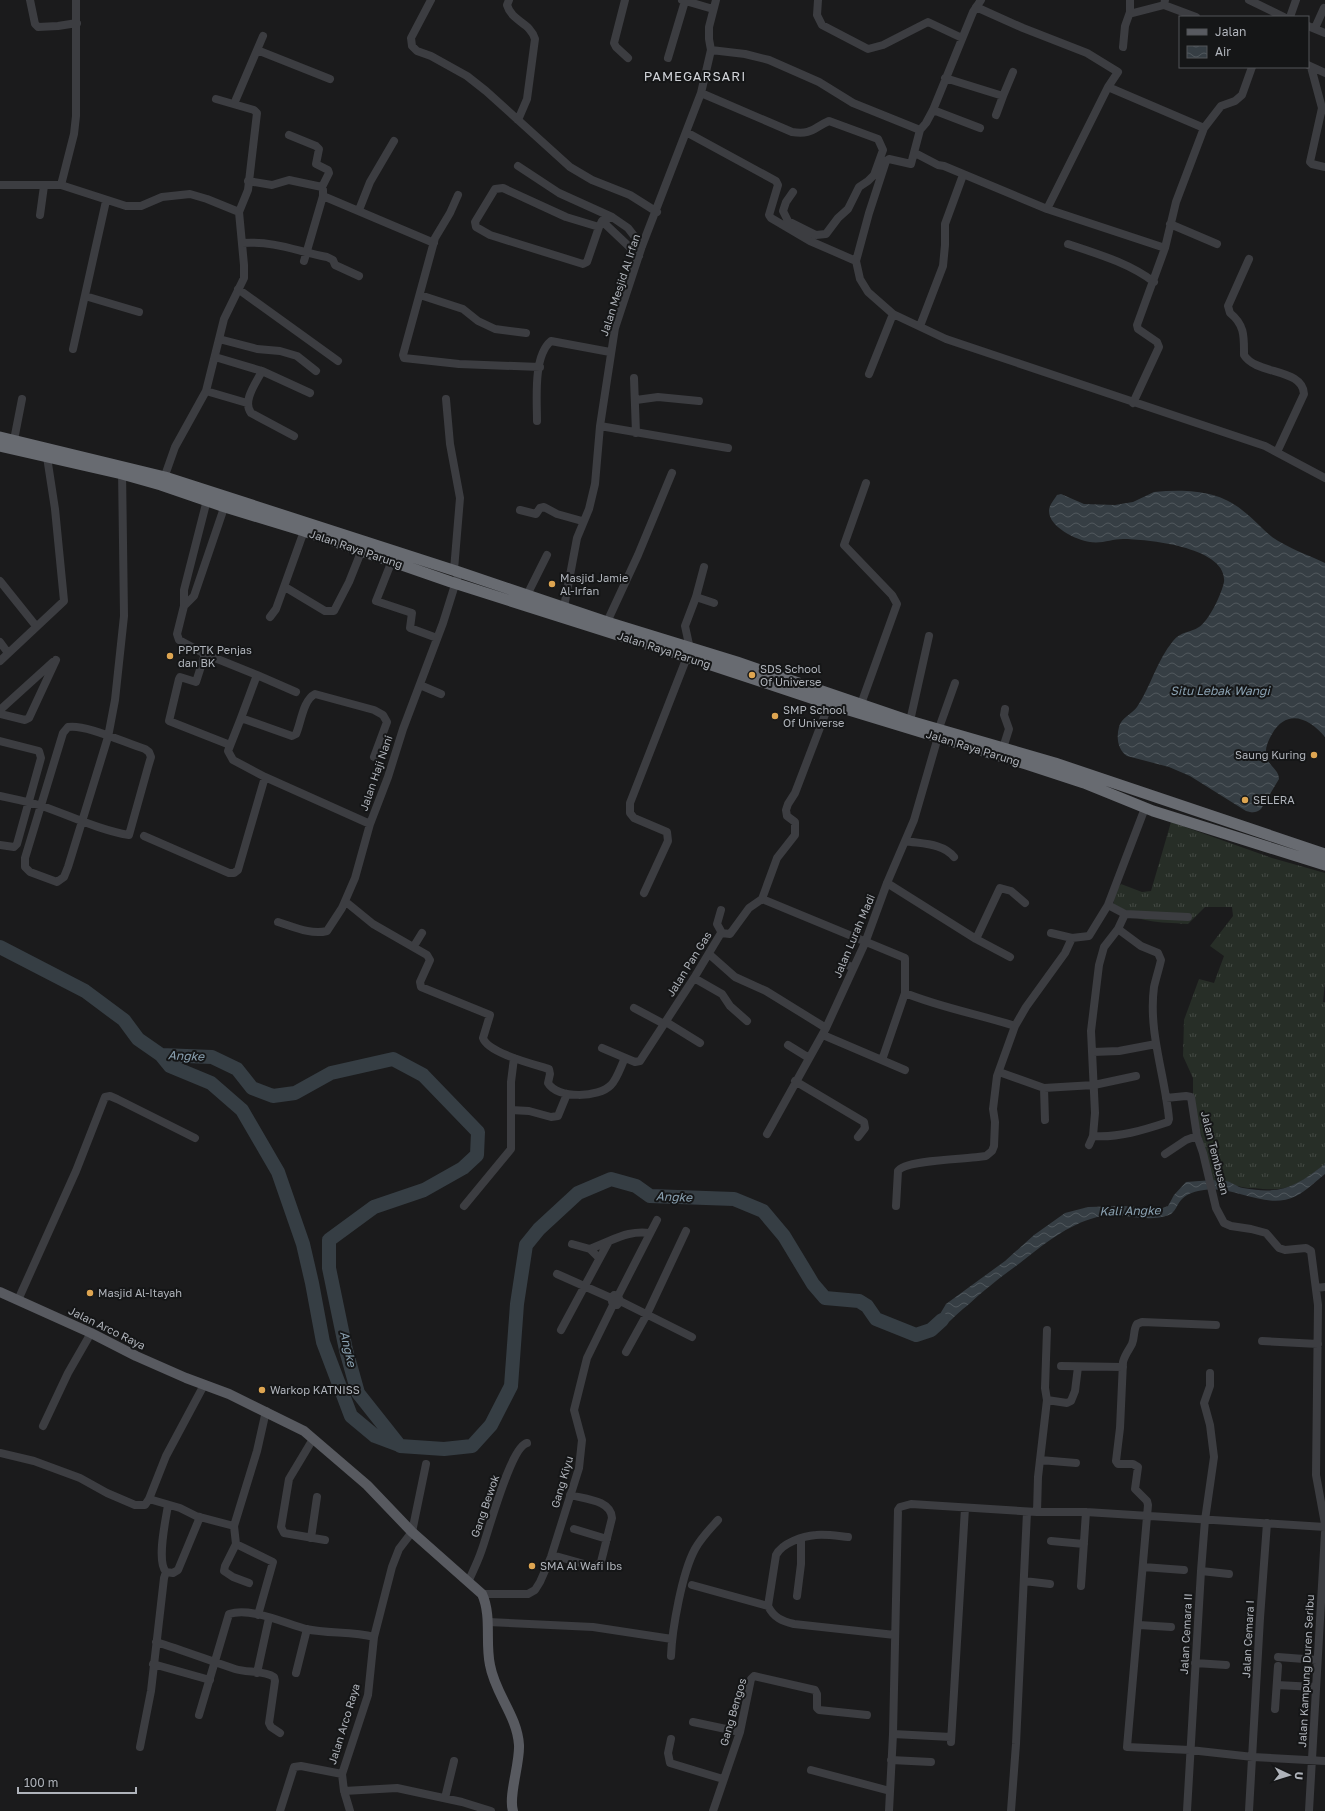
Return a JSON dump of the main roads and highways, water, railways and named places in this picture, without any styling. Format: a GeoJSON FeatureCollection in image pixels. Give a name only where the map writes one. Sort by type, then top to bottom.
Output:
{"type":"FeatureCollection","features":[{"type":"Feature","properties":{"kind":"highway","name":"Jalan Raya Parung"},"geometry":{"type":"LineString","coordinates":[[0,437],[163,481],[394,556],[457,571],[606,622],[829,704],[1002,748],[1145,808],[1325,865]]}},
{"type":"Feature","properties":{"kind":"highway","name":"Jalan Raya Parung"},"geometry":{"type":"LineString","coordinates":[[0,446],[47,457],[122,471]]}},
{"type":"Feature","properties":{"kind":"highway","name":"Jalan Raya Parung"},"geometry":{"type":"LineString","coordinates":[[226,502],[304,531],[364,546]]}},
{"type":"Feature","properties":{"kind":"highway","name":"Jalan Raya Parung"},"geometry":{"type":"LineString","coordinates":[[394,556],[456,584],[689,653],[737,662],[910,721],[939,733],[1325,854]]}},
{"type":"Feature","properties":{"kind":"main road","name":"Jalan Arco Raya"},"geometry":{"type":"LineString","coordinates":[[0,1292],[91,1333],[136,1356],[266,1411],[304,1431],[367,1486],[412,1532],[469,1580],[482,1594],[486,1601],[488,1622],[487,1648],[490,1668],[516,1725],[519,1745],[518,1771],[512,1795],[511,1810]]}},
{"type":"Feature","properties":{"kind":"water","name":"Situ Lebak Wangi"},"geometry":{"type":"Polygon","coordinates":[[[1154,492],[1201,492],[1222,498],[1233,503],[1250,516],[1268,534],[1278,541],[1325,563],[1325,737],[1312,725],[1298,719],[1284,721],[1278,726],[1269,739],[1266,752],[1268,762],[1277,772],[1279,779],[1261,809],[1256,812],[1246,811],[1190,776],[1169,767],[1127,756],[1118,743],[1118,731],[1120,724],[1137,707],[1142,699],[1167,648],[1179,635],[1196,629],[1203,624],[1211,613],[1223,587],[1224,582],[1222,570],[1213,561],[1200,553],[1184,547],[1166,543],[1134,539],[1094,542],[1078,539],[1064,532],[1053,522],[1050,517],[1049,509],[1057,495],[1061,494],[1084,504],[1115,505],[1133,502],[1154,492]]]}},
{"type":"Feature","properties":{"kind":"water","name":"Kali Angke"},"geometry":{"type":"Polygon","coordinates":[[[1325,1164],[1325,1174],[1300,1194],[1285,1200],[1273,1201],[1215,1189],[1204,1190],[1187,1195],[1169,1215],[1142,1218],[1115,1215],[1086,1220],[1056,1236],[1038,1249],[987,1289],[932,1336],[926,1327],[937,1319],[946,1304],[1005,1261],[1034,1235],[1065,1213],[1088,1207],[1124,1206],[1160,1209],[1168,1206],[1174,1195],[1186,1182],[1221,1180],[1243,1188],[1256,1190],[1278,1190],[1296,1184],[1325,1164]]]}},
{"type":"Feature","properties":{"kind":"waterway","name":"Angke"},"geometry":{"type":"LineString","coordinates":[[0,947],[85,991],[124,1020],[138,1039],[161,1055],[212,1057],[237,1069],[252,1088],[273,1096],[295,1093],[331,1073],[393,1059],[423,1075],[478,1132],[477,1155],[463,1168],[424,1190],[374,1207],[329,1240],[329,1268],[346,1350],[358,1393],[400,1446],[444,1449],[472,1446],[491,1425],[511,1386],[517,1304],[526,1245],[539,1229],[578,1193],[611,1179],[636,1186],[650,1196],[734,1199],[763,1211],[784,1236],[813,1284],[825,1298],[859,1301],[867,1306],[876,1319],[916,1335],[931,1330],[942,1320]]}},
{"type":"Feature","properties":{"kind":"waterway"},"geometry":{"type":"LineString","coordinates":[[161,1055],[170,1066],[211,1083],[242,1110],[278,1172],[303,1244],[323,1342],[351,1416],[375,1436],[399,1445]]}},
{"type":"Feature","properties":{"kind":"place","name":"Masjid Jamie Al-Irfan"},"geometry":{"type":"Point","coordinates":[552,584]}},
{"type":"Feature","properties":{"kind":"place","name":"PPPTK Penjas dan BK"},"geometry":{"type":"Point","coordinates":[170,656]}},
{"type":"Feature","properties":{"kind":"place","name":"SDS School Of Universe"},"geometry":{"type":"Point","coordinates":[752,675]}},
{"type":"Feature","properties":{"kind":"place","name":"SMP School Of Universe"},"geometry":{"type":"Point","coordinates":[775,716]}},
{"type":"Feature","properties":{"kind":"place","name":"Saung Kuring"},"geometry":{"type":"Point","coordinates":[1314,755]}},
{"type":"Feature","properties":{"kind":"place","name":"SELERA"},"geometry":{"type":"Point","coordinates":[1245,800]}},
{"type":"Feature","properties":{"kind":"place","name":"Masjid Al-Itayah"},"geometry":{"type":"Point","coordinates":[90,1293]}},
{"type":"Feature","properties":{"kind":"place","name":"Warkop KATNISS"},"geometry":{"type":"Point","coordinates":[262,1390]}},
{"type":"Feature","properties":{"kind":"place","name":"SMA Al Wafi Ibs"},"geometry":{"type":"Point","coordinates":[532,1566]}},
{"type":"Feature","properties":{"kind":"district","name":"PAMEGARSARI"},"geometry":{"type":"Point","coordinates":[695,76]}}]}
